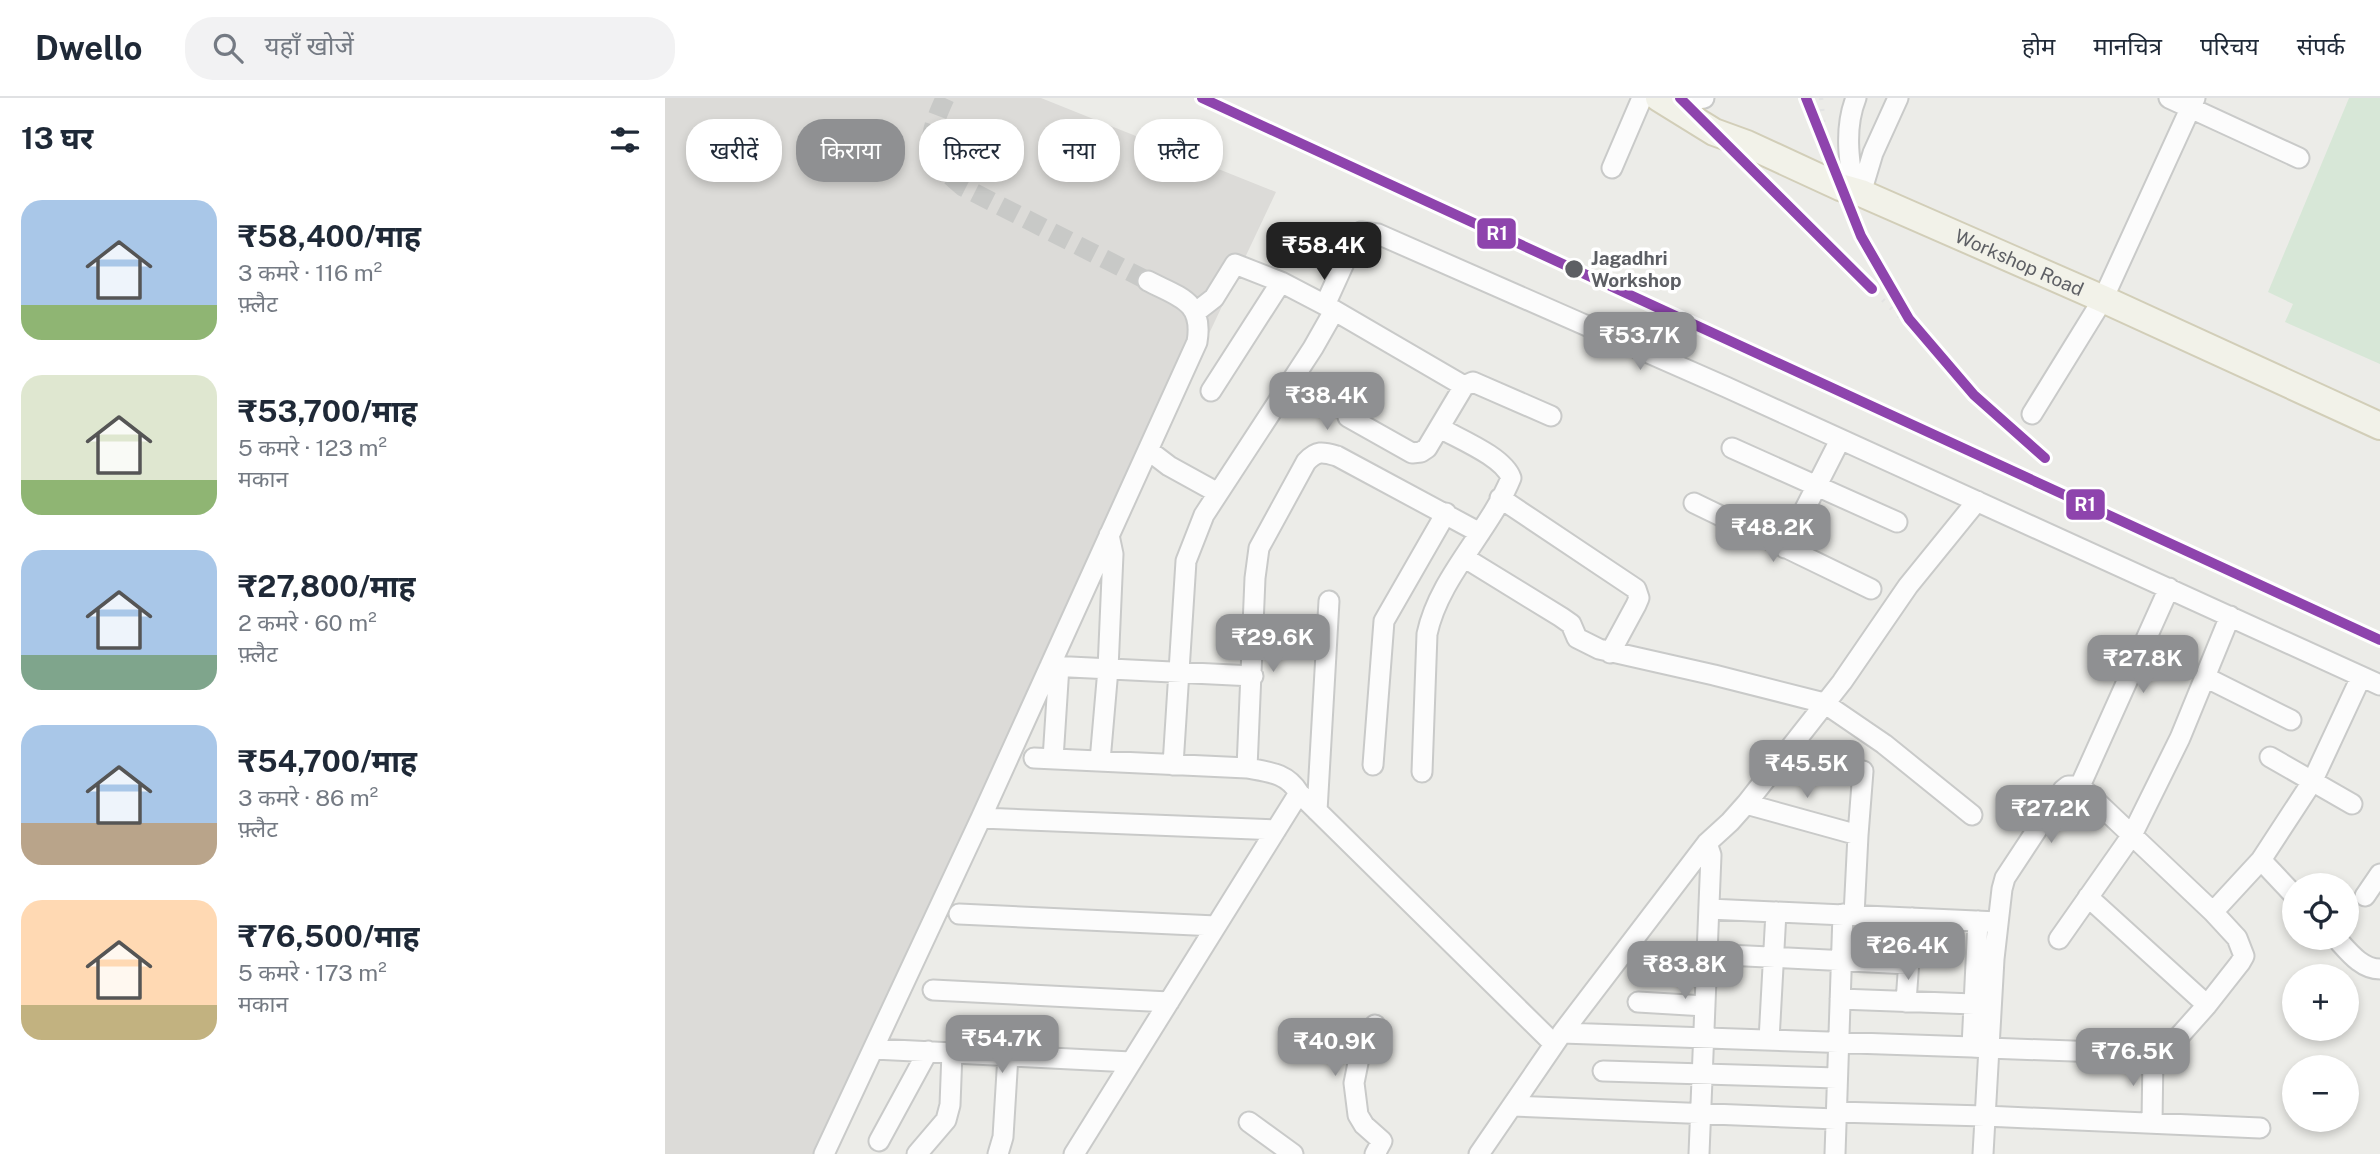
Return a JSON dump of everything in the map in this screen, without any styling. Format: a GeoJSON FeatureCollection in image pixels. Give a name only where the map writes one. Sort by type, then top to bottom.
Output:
{"type":"FeatureCollection","features":[{"type":"Feature","properties":{"kind":"main road","name":"Workshop Road"},"geometry":{"type":"LineString","coordinates":[[1654,98],[1714,132],[2103,299],[2380,426]]}},
{"type":"Feature","properties":{"kind":"street"},"geometry":{"type":"LineString","coordinates":[[1612,167],[1654,98],[1683,101],[1704,98]]}},
{"type":"Feature","properties":{"kind":"street"},"geometry":{"type":"LineString","coordinates":[[1856,98],[1849,115],[1848,142],[1857,192]]}},
{"type":"Feature","properties":{"kind":"street"},"geometry":{"type":"LineString","coordinates":[[1857,192],[1898,98]]}},
{"type":"Feature","properties":{"kind":"street"},"geometry":{"type":"LineString","coordinates":[[2169,98],[2193,103],[2299,158]]}},
{"type":"Feature","properties":{"kind":"street"},"geometry":{"type":"LineString","coordinates":[[2032,415],[2103,299],[2193,103]]}},
{"type":"Feature","properties":{"kind":"street"},"geometry":{"type":"LineString","coordinates":[[1173,765],[1186,561],[1204,515],[1313,348],[1355,239],[1361,232],[1386,238],[1977,501],[2380,685]]}},
{"type":"Feature","properties":{"kind":"street"},"geometry":{"type":"LineString","coordinates":[[1196,312],[1214,298],[1235,264],[1281,282],[1464,386]]}},
{"type":"Feature","properties":{"kind":"street"},"geometry":{"type":"LineString","coordinates":[[824,1154],[1054,666],[1109,536],[1197,342],[1199,330],[1196,312],[1192,306],[1148,281]]}},
{"type":"Feature","properties":{"kind":"street"},"geometry":{"type":"LineString","coordinates":[[1211,391],[1281,282]]}},
{"type":"Feature","properties":{"kind":"street"},"geometry":{"type":"LineString","coordinates":[[1348,417],[1412,453],[1427,448],[1464,386],[1473,382],[1551,416]]}},
{"type":"Feature","properties":{"kind":"street"},"geometry":{"type":"LineString","coordinates":[[1422,772],[1427,634],[1431,616],[1511,478],[1508,469],[1440,428]]}},
{"type":"Feature","properties":{"kind":"street"},"geometry":{"type":"LineString","coordinates":[[1785,548],[1840,440]]}},
{"type":"Feature","properties":{"kind":"street"},"geometry":{"type":"LineString","coordinates":[[1732,448],[1897,522]]}},
{"type":"Feature","properties":{"kind":"street"},"geometry":{"type":"LineString","coordinates":[[1148,450],[1169,466],[1218,493]]}},
{"type":"Feature","properties":{"kind":"street"},"geometry":{"type":"LineString","coordinates":[[1247,768],[1253,676],[1255,578],[1259,548],[1306,462],[1321,451],[1337,456],[1480,533]]}},
{"type":"Feature","properties":{"kind":"street"},"geometry":{"type":"LineString","coordinates":[[1500,498],[1639,593],[1636,605],[1610,653]]}},
{"type":"Feature","properties":{"kind":"street"},"geometry":{"type":"LineString","coordinates":[[1479,1154],[1558,1038],[1707,843],[1730,822],[1824,704],[1908,586],[1977,501]]}},
{"type":"Feature","properties":{"kind":"street"},"geometry":{"type":"LineString","coordinates":[[1694,503],[1871,589]]}},
{"type":"Feature","properties":{"kind":"street"},"geometry":{"type":"LineString","coordinates":[[1373,765],[1384,621],[1446,513]]}},
{"type":"Feature","properties":{"kind":"street"},"geometry":{"type":"LineString","coordinates":[[1100,761],[1108,669],[1113,554],[1109,536]]}},
{"type":"Feature","properties":{"kind":"street"},"geometry":{"type":"LineString","coordinates":[[1465,558],[1561,617],[1571,625],[1577,638],[1584,643],[1610,653],[1714,675],[1824,704],[1884,744],[1972,815]]}},
{"type":"Feature","properties":{"kind":"street"},"geometry":{"type":"LineString","coordinates":[[2080,786],[2169,588]]}},
{"type":"Feature","properties":{"kind":"street"},"geometry":{"type":"LineString","coordinates":[[1317,811],[1329,601]]}},
{"type":"Feature","properties":{"kind":"street"},"geometry":{"type":"LineString","coordinates":[[2059,939],[2132,835],[2175,749],[2230,616]]}},
{"type":"Feature","properties":{"kind":"street"},"geometry":{"type":"LineString","coordinates":[[1054,666],[1253,676]]}},
{"type":"Feature","properties":{"kind":"street"},"geometry":{"type":"LineString","coordinates":[[1054,666],[1044,758],[1247,768],[1287,778],[1317,811],[1558,1038],[1704,1038],[2153,1054],[2166,1051],[2207,1005],[2244,956],[2237,937],[2080,786],[2068,786],[2005,878],[2000,897],[1980,1047]]}},
{"type":"Feature","properties":{"kind":"street"},"geometry":{"type":"LineString","coordinates":[[2205,677],[2291,720]]}},
{"type":"Feature","properties":{"kind":"street"},"geometry":{"type":"LineString","coordinates":[[2213,912],[2261,860],[2312,782],[2361,677]]}},
{"type":"Feature","properties":{"kind":"street"},"geometry":{"type":"LineString","coordinates":[[2270,757],[2352,804]]}},
{"type":"Feature","properties":{"kind":"street"},"geometry":{"type":"LineString","coordinates":[[1835,1154],[1842,960],[1863,771]]}},
{"type":"Feature","properties":{"kind":"street"},"geometry":{"type":"LineString","coordinates":[[1074,1154],[1299,793]]}},
{"type":"Feature","properties":{"kind":"street"},"geometry":{"type":"LineString","coordinates":[[1745,804],[1857,835]]}},
{"type":"Feature","properties":{"kind":"street"},"geometry":{"type":"LineString","coordinates":[[981,818],[1276,830]]}},
{"type":"Feature","properties":{"kind":"street"},"geometry":{"type":"LineString","coordinates":[[1699,1154],[1711,855],[1707,843]]}},
{"type":"Feature","properties":{"kind":"street"},"geometry":{"type":"LineString","coordinates":[[2261,860],[2282,882]]}},
{"type":"Feature","properties":{"kind":"street"},"geometry":{"type":"LineString","coordinates":[[2365,896],[2380,874]]}},
{"type":"Feature","properties":{"kind":"street"},"geometry":{"type":"LineString","coordinates":[[2088,898],[2207,1005]]}},
{"type":"Feature","properties":{"kind":"street"},"geometry":{"type":"LineString","coordinates":[[1709,909],[1998,922]]}},
{"type":"Feature","properties":{"kind":"street"},"geometry":{"type":"LineString","coordinates":[[1769,1040],[1776,912]]}},
{"type":"Feature","properties":{"kind":"street"},"geometry":{"type":"LineString","coordinates":[[959,914],[1216,926]]}},
{"type":"Feature","properties":{"kind":"street"},"geometry":{"type":"LineString","coordinates":[[1906,1002],[1912,918]]}},
{"type":"Feature","properties":{"kind":"street"},"geometry":{"type":"LineString","coordinates":[[1978,921],[1974,1004],[1985,1116],[1983,1154]]}},
{"type":"Feature","properties":{"kind":"street"},"geometry":{"type":"LineString","coordinates":[[2347,950],[2371,969],[2380,968]]}},
{"type":"Feature","properties":{"kind":"street"},"geometry":{"type":"LineString","coordinates":[[1707,954],[1909,964]]}},
{"type":"Feature","properties":{"kind":"street"},"geometry":{"type":"LineString","coordinates":[[933,990],[1168,1002]]}},
{"type":"Feature","properties":{"kind":"street"},"geometry":{"type":"LineString","coordinates":[[1840,999],[1974,1004]]}},
{"type":"Feature","properties":{"kind":"street"},"geometry":{"type":"LineString","coordinates":[[1638,1002],[1705,1006]]}},
{"type":"Feature","properties":{"kind":"street"},"geometry":{"type":"LineString","coordinates":[[1375,1025],[1363,1038],[1354,1083],[1358,1115],[1364,1125],[1382,1141],[1375,1154]]}},
{"type":"Feature","properties":{"kind":"street"},"geometry":{"type":"LineString","coordinates":[[874,1049],[1132,1062]]}},
{"type":"Feature","properties":{"kind":"street"},"geometry":{"type":"LineString","coordinates":[[879,1141],[928,1051]]}},
{"type":"Feature","properties":{"kind":"street"},"geometry":{"type":"LineString","coordinates":[[917,1154],[946,1120],[950,1105],[952,1052]]}},
{"type":"Feature","properties":{"kind":"street"},"geometry":{"type":"LineString","coordinates":[[2152,1123],[2153,1054]]}},
{"type":"Feature","properties":{"kind":"street"},"geometry":{"type":"LineString","coordinates":[[1003,1152],[1008,1055]]}},
{"type":"Feature","properties":{"kind":"street"},"geometry":{"type":"LineString","coordinates":[[1603,1071],[1837,1079]]}},
{"type":"Feature","properties":{"kind":"street"},"geometry":{"type":"LineString","coordinates":[[1512,1106],[1836,1116],[1985,1116],[2260,1128]]}},
{"type":"Feature","properties":{"kind":"street"},"geometry":{"type":"LineString","coordinates":[[1249,1122],[1293,1154]]}},
{"type":"Feature","properties":{"kind":"shaded area"},"geometry":{"type":"Polygon","coordinates":[[[665,98],[1041,98],[1094,119],[1038,119],[1038,182],[1120,182],[1120,130],[1134,135],[1134,182],[1223,182],[1223,171],[1276,192],[1102,560],[835,1154],[665,1154],[665,98]]]}},
{"type":"Feature","properties":{"kind":"green space"},"geometry":{"type":"Polygon","coordinates":[[[2349,98],[2380,98],[2380,364],[2285,322],[2293,304],[2268,292],[2349,98]]]}},
{"type":"Feature","properties":{"kind":"tunnel"},"geometry":{"type":"LineString","coordinates":[[945,98],[931,138],[935,157],[950,176],[963,187],[1148,281]]}},
{"type":"Feature","properties":{"kind":"railway"},"geometry":{"type":"LineString","coordinates":[[1680,98],[1903,320]]}},
{"type":"Feature","properties":{"kind":"railway"},"geometry":{"type":"LineString","coordinates":[[1806,98],[1861,236],[1909,319],[1974,395],[2045,458]]}},
{"type":"Feature","properties":{"kind":"railway"},"geometry":{"type":"LineString","coordinates":[[1821,98],[1824,128]]}},
{"type":"Feature","properties":{"kind":"transit line","name":"R1"},"geometry":{"type":"LineString","coordinates":[[1202,98],[2380,640]]}},
{"type":"Feature","properties":{"kind":"transit line","name":"R1"},"geometry":{"type":"LineString","coordinates":[[1680,98],[1872,289]]}},
{"type":"Feature","properties":{"kind":"transit line","name":"R1"},"geometry":{"type":"LineString","coordinates":[[1806,98],[1861,236],[1909,319],[1974,395],[2045,458]]}},
{"type":"Feature","properties":{"kind":"place","name":"Jagadhri Workshop"},"geometry":{"type":"Point","coordinates":[1574,269]}}]}
